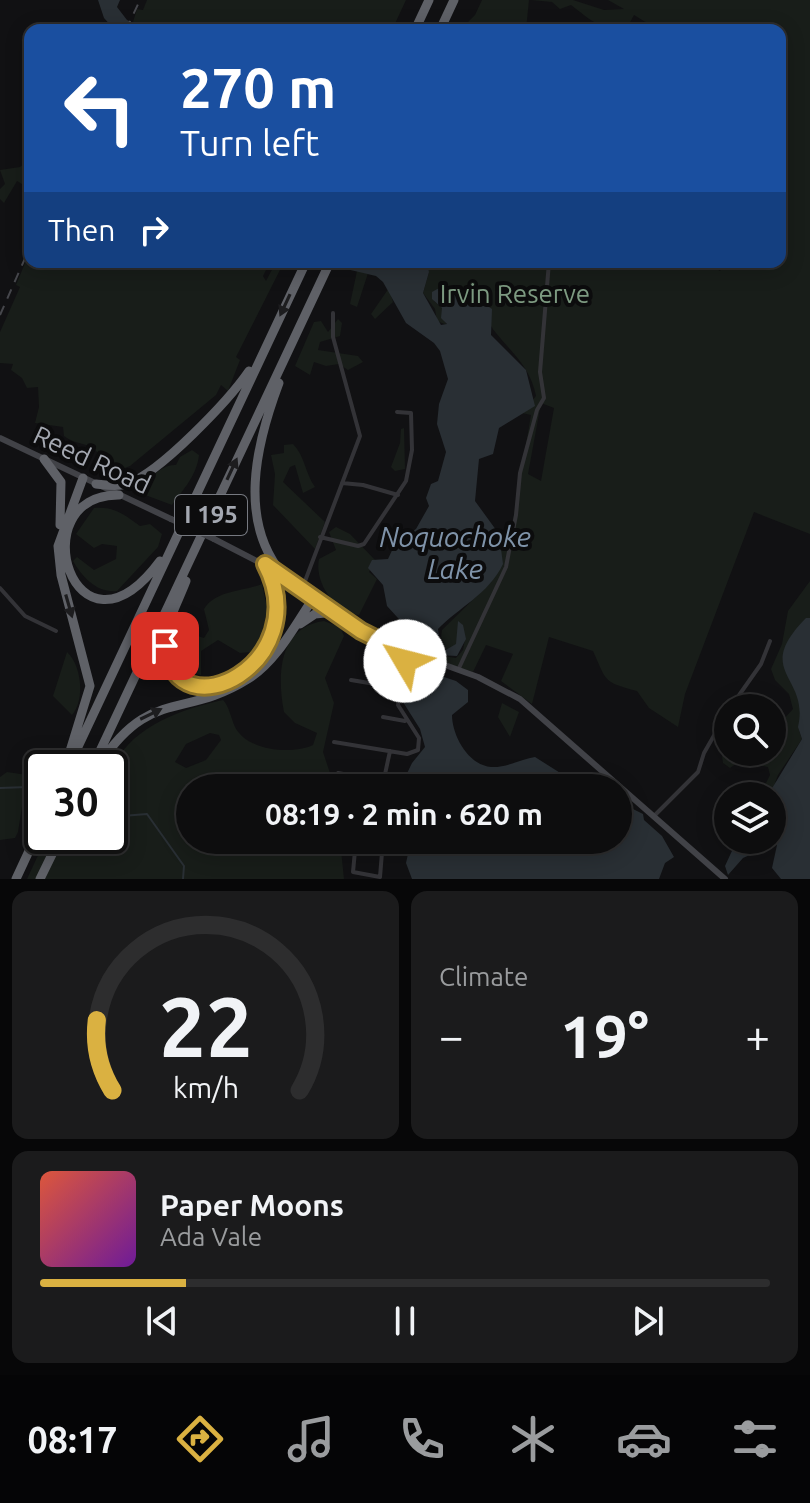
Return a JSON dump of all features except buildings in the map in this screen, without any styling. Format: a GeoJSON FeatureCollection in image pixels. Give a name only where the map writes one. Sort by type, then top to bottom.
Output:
{"type":"FeatureCollection","features":[{"type":"Feature","properties":{"kind":"highway"},"geometry":{"type":"LineString","coordinates":[[418,24],[429,0]]}},
{"type":"Feature","properties":{"kind":"highway"},"geometry":{"type":"LineString","coordinates":[[443,24],[454,0]]}},
{"type":"Feature","properties":{"kind":"highway","name":"I 195"},"geometry":{"type":"LineString","coordinates":[[75,750],[303,268]]}},
{"type":"Feature","properties":{"kind":"highway","name":"I 195"},"geometry":{"type":"LineString","coordinates":[[103,750],[327,268]]}},
{"type":"Feature","properties":{"kind":"highway"},"geometry":{"type":"LineString","coordinates":[[284,576],[267,555],[258,532],[257,461],[265,422],[298,329]]}},
{"type":"Feature","properties":{"kind":"highway"},"geometry":{"type":"LineString","coordinates":[[96,484],[128,483],[153,466],[217,412],[265,348]]}},
{"type":"Feature","properties":{"kind":"highway"},"geometry":{"type":"LineString","coordinates":[[44,459],[58,475],[62,486],[59,539],[61,575],[90,686],[71,750]]}},
{"type":"Feature","properties":{"kind":"highway"},"geometry":{"type":"LineString","coordinates":[[59,539],[83,478]]}},
{"type":"Feature","properties":{"kind":"highway"},"geometry":{"type":"LineString","coordinates":[[119,495],[90,500],[71,523],[65,556],[68,572],[78,587],[101,599],[126,596],[145,581],[172,546]]}},
{"type":"Feature","properties":{"kind":"highway"},"geometry":{"type":"LineString","coordinates":[[205,528],[165,641],[168,661],[184,681],[204,687],[223,684],[246,672],[263,654],[275,628],[278,610],[275,586],[265,564]]}},
{"type":"Feature","properties":{"kind":"highway"},"geometry":{"type":"LineString","coordinates":[[109,750],[135,722],[157,710],[224,691],[248,679],[269,661],[314,597]]}},
{"type":"Feature","properties":{"kind":"highway"},"geometry":{"type":"LineString","coordinates":[[291,631],[315,614],[335,612]]}},
{"type":"Feature","properties":{"kind":"highway"},"geometry":{"type":"LineString","coordinates":[[16,879],[28,854]]}},
{"type":"Feature","properties":{"kind":"highway"},"geometry":{"type":"LineString","coordinates":[[40,879],[52,854]]}},
{"type":"Feature","properties":{"kind":"street"},"geometry":{"type":"LineString","coordinates":[[457,670],[500,580],[511,545],[520,473],[545,391],[540,372],[549,268]]}},
{"type":"Feature","properties":{"kind":"street"},"geometry":{"type":"LineString","coordinates":[[302,589],[360,436],[333,337],[333,313]]}},
{"type":"Feature","properties":{"kind":"street"},"geometry":{"type":"LineString","coordinates":[[320,537],[358,546],[399,496],[412,450],[411,413],[397,412]]}},
{"type":"Feature","properties":{"kind":"street","name":"Reed Road"},"geometry":{"type":"LineString","coordinates":[[0,438],[265,564],[376,640],[457,670],[520,699],[725,879]]}},
{"type":"Feature","properties":{"kind":"street"},"geometry":{"type":"LineString","coordinates":[[342,483],[363,485],[399,496]]}},
{"type":"Feature","properties":{"kind":"street"},"geometry":{"type":"LineString","coordinates":[[0,588],[25,616],[56,631]]}},
{"type":"Feature","properties":{"kind":"street"},"geometry":{"type":"LineString","coordinates":[[740,694],[761,664],[770,641]]}},
{"type":"Feature","properties":{"kind":"street"},"geometry":{"type":"LineString","coordinates":[[334,742],[416,752],[420,741],[398,705],[407,654]]}},
{"type":"Feature","properties":{"kind":"street"},"geometry":{"type":"LineString","coordinates":[[351,680],[399,688]]}},
{"type":"Feature","properties":{"kind":"street"},"geometry":{"type":"LineString","coordinates":[[383,717],[405,721]]}},
{"type":"Feature","properties":{"kind":"street"},"geometry":{"type":"LineString","coordinates":[[655,815],[698,772],[714,735]]}},
{"type":"Feature","properties":{"kind":"street"},"geometry":{"type":"LineString","coordinates":[[385,774],[390,751]]}},
{"type":"Feature","properties":{"kind":"street"},"geometry":{"type":"LineString","coordinates":[[338,773],[344,774]]}},
{"type":"Feature","properties":{"kind":"street"},"geometry":{"type":"LineString","coordinates":[[355,854],[353,872],[380,878],[382,854]]}},
{"type":"Feature","properties":{"kind":"green space"},"geometry":{"type":"Polygon","coordinates":[[[147,0],[406,0],[395,24],[133,22],[137,9],[143,10],[147,0]]]}},
{"type":"Feature","properties":{"kind":"green space"},"geometry":{"type":"Polygon","coordinates":[[[482,0],[529,0],[527,24],[466,24],[475,15],[482,0]]]}},
{"type":"Feature","properties":{"kind":"green space","name":"Irvin Reserve"},"geometry":{"type":"Polygon","coordinates":[[[531,0],[573,0],[604,10],[624,9],[608,0],[810,0],[810,534],[754,512],[685,694],[678,727],[649,708],[637,691],[612,683],[593,651],[549,637],[532,704],[501,681],[513,654],[486,645],[473,672],[437,660],[443,656],[456,658],[463,650],[465,639],[448,653],[441,637],[442,630],[491,582],[496,542],[509,544],[531,415],[522,413],[536,396],[525,369],[491,326],[483,304],[473,295],[464,290],[434,301],[442,308],[447,325],[437,321],[435,309],[423,293],[428,268],[715,268],[720,271],[722,268],[786,268],[786,24],[646,24],[634,15],[629,24],[597,24],[571,5],[560,9],[552,2],[531,0]],[[541,403],[528,474],[541,481],[554,408],[541,403]]]}},
{"type":"Feature","properties":{"kind":"green space"},"geometry":{"type":"Polygon","coordinates":[[[24,164],[24,185],[17,181],[4,203],[0,199],[0,189],[5,184],[0,170],[24,164]]]}},
{"type":"Feature","properties":{"kind":"green space"},"geometry":{"type":"Polygon","coordinates":[[[24,266],[24,268],[267,268],[263,276],[266,281],[273,268],[281,268],[236,357],[240,360],[228,391],[221,385],[216,395],[130,466],[106,475],[92,469],[97,452],[94,449],[64,436],[63,427],[35,423],[39,407],[38,387],[27,388],[22,378],[11,370],[13,364],[0,363],[0,332],[20,287],[16,285],[24,266]]]}},
{"type":"Feature","properties":{"kind":"green space"},"geometry":{"type":"Polygon","coordinates":[[[370,268],[357,307],[350,304],[357,271],[370,268]]]}},
{"type":"Feature","properties":{"kind":"green space"},"geometry":{"type":"Polygon","coordinates":[[[389,288],[393,302],[375,319],[371,314],[389,288]]]}},
{"type":"Feature","properties":{"kind":"green space"},"geometry":{"type":"Polygon","coordinates":[[[338,319],[342,323],[340,336],[320,342],[318,350],[358,356],[363,362],[348,370],[339,364],[326,366],[314,362],[310,375],[295,366],[314,322],[321,321],[328,332],[338,319]]]}},
{"type":"Feature","properties":{"kind":"green space"},"geometry":{"type":"Polygon","coordinates":[[[404,428],[405,469],[395,471],[391,467],[400,443],[401,429],[404,428]]]}},
{"type":"Feature","properties":{"kind":"green space"},"geometry":{"type":"Polygon","coordinates":[[[293,444],[315,487],[303,493],[295,465],[290,467],[283,482],[325,522],[315,549],[273,505],[275,474],[271,455],[284,453],[284,445],[293,444]]]}},
{"type":"Feature","properties":{"kind":"green space"},"geometry":{"type":"Polygon","coordinates":[[[192,450],[199,455],[195,469],[172,505],[140,493],[154,475],[176,465],[180,457],[192,450]]]}},
{"type":"Feature","properties":{"kind":"green space"},"geometry":{"type":"Polygon","coordinates":[[[231,501],[246,516],[238,535],[219,526],[231,501]]]}},
{"type":"Feature","properties":{"kind":"green space"},"geometry":{"type":"Polygon","coordinates":[[[94,508],[113,510],[140,526],[150,524],[162,534],[158,547],[117,591],[103,590],[91,583],[73,561],[77,557],[94,570],[116,559],[117,546],[102,544],[94,548],[76,534],[94,508]]]}},
{"type":"Feature","properties":{"kind":"green space"},"geometry":{"type":"Polygon","coordinates":[[[336,527],[350,534],[375,560],[369,572],[377,579],[359,615],[342,609],[334,602],[320,577],[319,559],[336,550],[329,532],[336,527]]]}},
{"type":"Feature","properties":{"kind":"green space"},"geometry":{"type":"Polygon","coordinates":[[[810,581],[810,618],[802,622],[785,651],[786,666],[805,699],[799,730],[802,739],[786,763],[786,717],[793,709],[789,694],[775,680],[771,669],[782,644],[788,611],[810,581]]]}},
{"type":"Feature","properties":{"kind":"green space"},"geometry":{"type":"Polygon","coordinates":[[[262,584],[267,608],[260,651],[240,653],[218,640],[201,651],[201,675],[188,669],[177,652],[178,630],[204,638],[209,630],[204,609],[209,603],[222,595],[262,584]]]}},
{"type":"Feature","properties":{"kind":"green space"},"geometry":{"type":"Polygon","coordinates":[[[324,621],[340,627],[344,636],[325,678],[334,703],[323,752],[330,774],[176,774],[176,854],[341,854],[344,879],[27,879],[39,854],[128,854],[128,750],[123,750],[161,721],[223,700],[241,735],[259,746],[294,750],[313,745],[317,733],[295,723],[284,712],[282,698],[284,655],[297,633],[309,625],[324,621]],[[210,733],[186,744],[175,762],[186,768],[206,760],[221,740],[219,735],[210,733]]]}},
{"type":"Feature","properties":{"kind":"green space"},"geometry":{"type":"Polygon","coordinates":[[[67,652],[76,666],[80,683],[79,701],[72,715],[53,696],[67,652]]]}},
{"type":"Feature","properties":{"kind":"green space"},"geometry":{"type":"Polygon","coordinates":[[[502,703],[519,712],[510,737],[498,717],[502,703]]]}},
{"type":"Feature","properties":{"kind":"green space"},"geometry":{"type":"Polygon","coordinates":[[[763,766],[784,766],[775,782],[766,782],[770,775],[768,767],[763,766]]]}},
{"type":"Feature","properties":{"kind":"green space"},"geometry":{"type":"Polygon","coordinates":[[[7,772],[24,775],[18,832],[15,838],[0,840],[0,777],[7,772]]]}},
{"type":"Feature","properties":{"kind":"water"},"geometry":{"type":"Polygon","coordinates":[[[98,0],[120,0],[117,7],[127,20],[135,24],[109,24],[98,0]]]}},
{"type":"Feature","properties":{"kind":"water","name":"Noquochoke Lake"},"geometry":{"type":"Polygon","coordinates":[[[342,268],[428,268],[423,293],[441,325],[447,324],[441,318],[442,308],[432,299],[432,292],[449,286],[464,290],[492,309],[491,335],[526,370],[535,406],[499,428],[493,454],[479,459],[475,501],[499,534],[503,564],[482,592],[438,629],[439,636],[434,643],[444,651],[456,644],[458,621],[463,625],[466,639],[457,656],[437,655],[435,674],[456,681],[468,690],[468,702],[452,715],[458,740],[475,761],[497,767],[535,757],[562,774],[407,774],[425,747],[420,729],[403,702],[409,677],[424,674],[425,657],[421,649],[414,650],[408,646],[408,629],[387,606],[383,585],[368,568],[372,560],[388,559],[396,542],[416,529],[429,506],[426,498],[431,484],[438,481],[446,452],[437,424],[439,404],[448,379],[440,351],[406,323],[383,282],[376,276],[342,268]]]}},
{"type":"Feature","properties":{"kind":"water"},"geometry":{"type":"Polygon","coordinates":[[[806,618],[810,618],[810,879],[781,879],[772,868],[775,854],[786,854],[786,782],[776,782],[802,739],[798,727],[800,710],[797,696],[783,663],[784,651],[791,636],[806,618]]]}},
{"type":"Feature","properties":{"kind":"water"},"geometry":{"type":"Polygon","coordinates":[[[632,810],[643,814],[644,820],[662,836],[674,857],[665,863],[659,879],[412,879],[406,863],[408,854],[632,854],[632,810]]]}},
{"type":"Feature","properties":{"kind":"water"},"geometry":{"type":"Polygon","coordinates":[[[731,854],[752,854],[743,858],[728,875],[725,866],[731,854]]]}},
{"type":"Feature","properties":{"kind":"waterway"},"geometry":{"type":"LineString","coordinates":[[0,788],[24,787]]}},
{"type":"Feature","properties":{"kind":"waterway"},"geometry":{"type":"LineString","coordinates":[[128,816],[147,814],[184,866],[183,879]]}},
{"type":"Feature","properties":{"kind":"railway"},"geometry":{"type":"LineString","coordinates":[[129,24],[140,0]]}},
{"type":"Feature","properties":{"kind":"railway"},"geometry":{"type":"LineString","coordinates":[[0,315],[24,261]]}},
{"type":"Feature","properties":{"kind":"route"},"geometry":{"type":"LineString","coordinates":[[165,646],[168,661],[176,674],[195,686],[218,686],[246,672],[266,649],[276,622],[276,592],[265,564],[361,631],[407,654],[405,661]]}}]}
